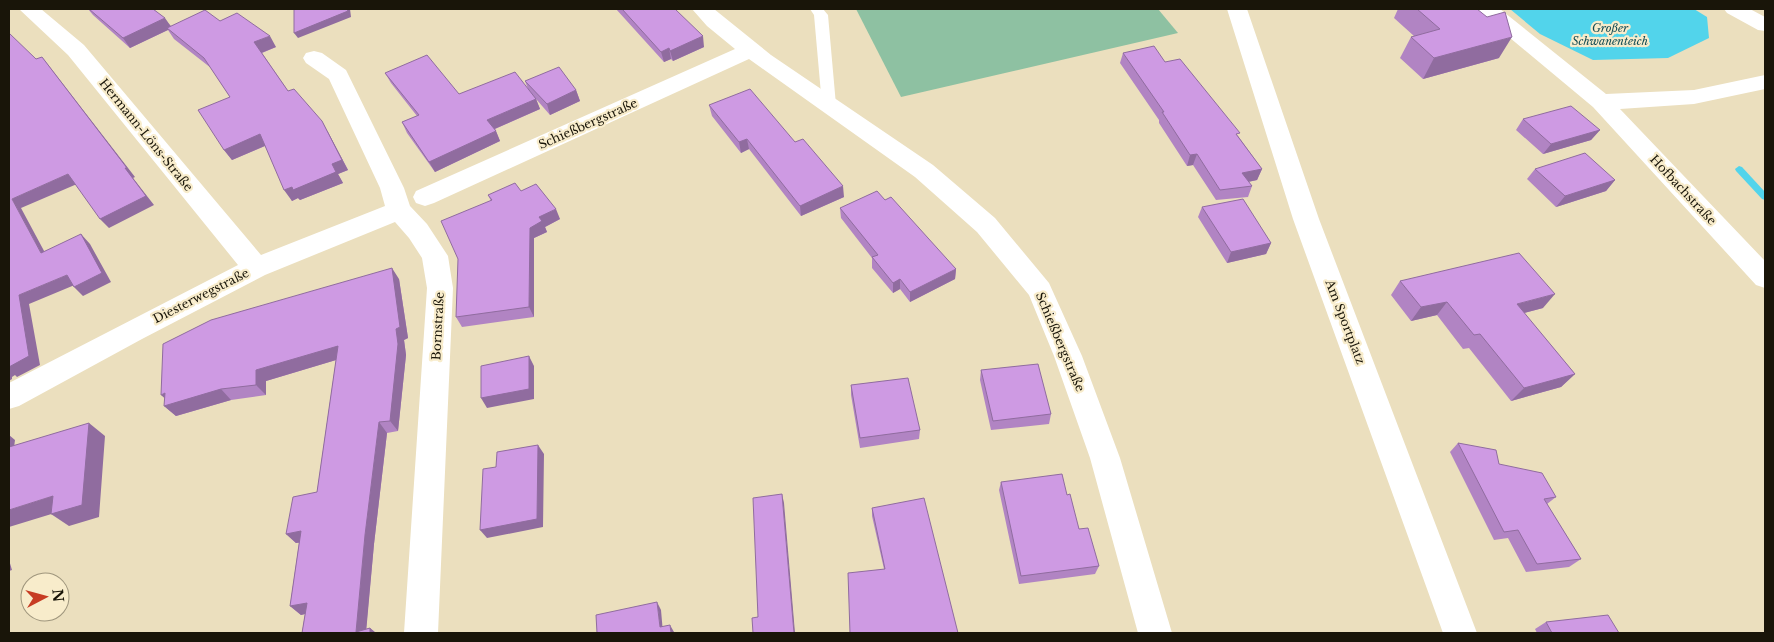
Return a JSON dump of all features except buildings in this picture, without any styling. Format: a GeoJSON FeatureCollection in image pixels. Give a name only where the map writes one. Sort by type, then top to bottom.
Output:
{"type":"FeatureCollection","features":[{"type":"Feature","properties":{"kind":"street","name":"Hermann-Löns-Straße"},"geometry":{"type":"LineString","coordinates":[[29,9],[76,50],[256,268]]}},
{"type":"Feature","properties":{"kind":"street","name":"Schießbergstraße"},"geometry":{"type":"LineString","coordinates":[[702,9],[751,50],[924,171],[986,225],[1040,290],[1068,356],[1105,458],[1155,633]]}},
{"type":"Feature","properties":{"kind":"street","name":"Am Sportplatz"},"geometry":{"type":"LineString","coordinates":[[1237,9],[1306,219],[1460,633]]}},
{"type":"Feature","properties":{"kind":"street","name":"Hofbachstraße"},"geometry":{"type":"LineString","coordinates":[[1486,9],[1600,102],[1765,278]]}},
{"type":"Feature","properties":{"kind":"street"},"geometry":{"type":"LineString","coordinates":[[1734,9],[1765,25]]}},
{"type":"Feature","properties":{"kind":"street","name":"Schießbergstraße"},"geometry":{"type":"LineString","coordinates":[[425,198],[751,50]]}},
{"type":"Feature","properties":{"kind":"street","name":"Bornstraße"},"geometry":{"type":"LineString","coordinates":[[314,58],[338,76],[392,188],[399,210],[418,231],[435,256],[440,288],[420,633]]}},
{"type":"Feature","properties":{"kind":"street"},"geometry":{"type":"LineString","coordinates":[[1600,102],[1694,97],[1765,82]]}},
{"type":"Feature","properties":{"kind":"street","name":"Diesterwegstraße"},"geometry":{"type":"LineString","coordinates":[[9,397],[132,331],[256,268],[399,210]]}},
{"type":"Feature","properties":{"kind":"lane"},"geometry":{"type":"LineString","coordinates":[[817,9],[821,15],[829,105]]}},
{"type":"Feature","properties":{"kind":"green space"},"geometry":{"type":"Polygon","coordinates":[[[856,9],[1158,9],[1178,33],[901,97],[856,9]]]}},
{"type":"Feature","properties":{"kind":"water","name":"Großer Schwanenteich"},"geometry":{"type":"Polygon","coordinates":[[[1510,9],[1694,9],[1707,17],[1709,38],[1668,58],[1593,60],[1540,34],[1510,9]]]}},
{"type":"Feature","properties":{"kind":"waterway"},"geometry":{"type":"LineString","coordinates":[[1739,169],[1765,197]]}}]}
